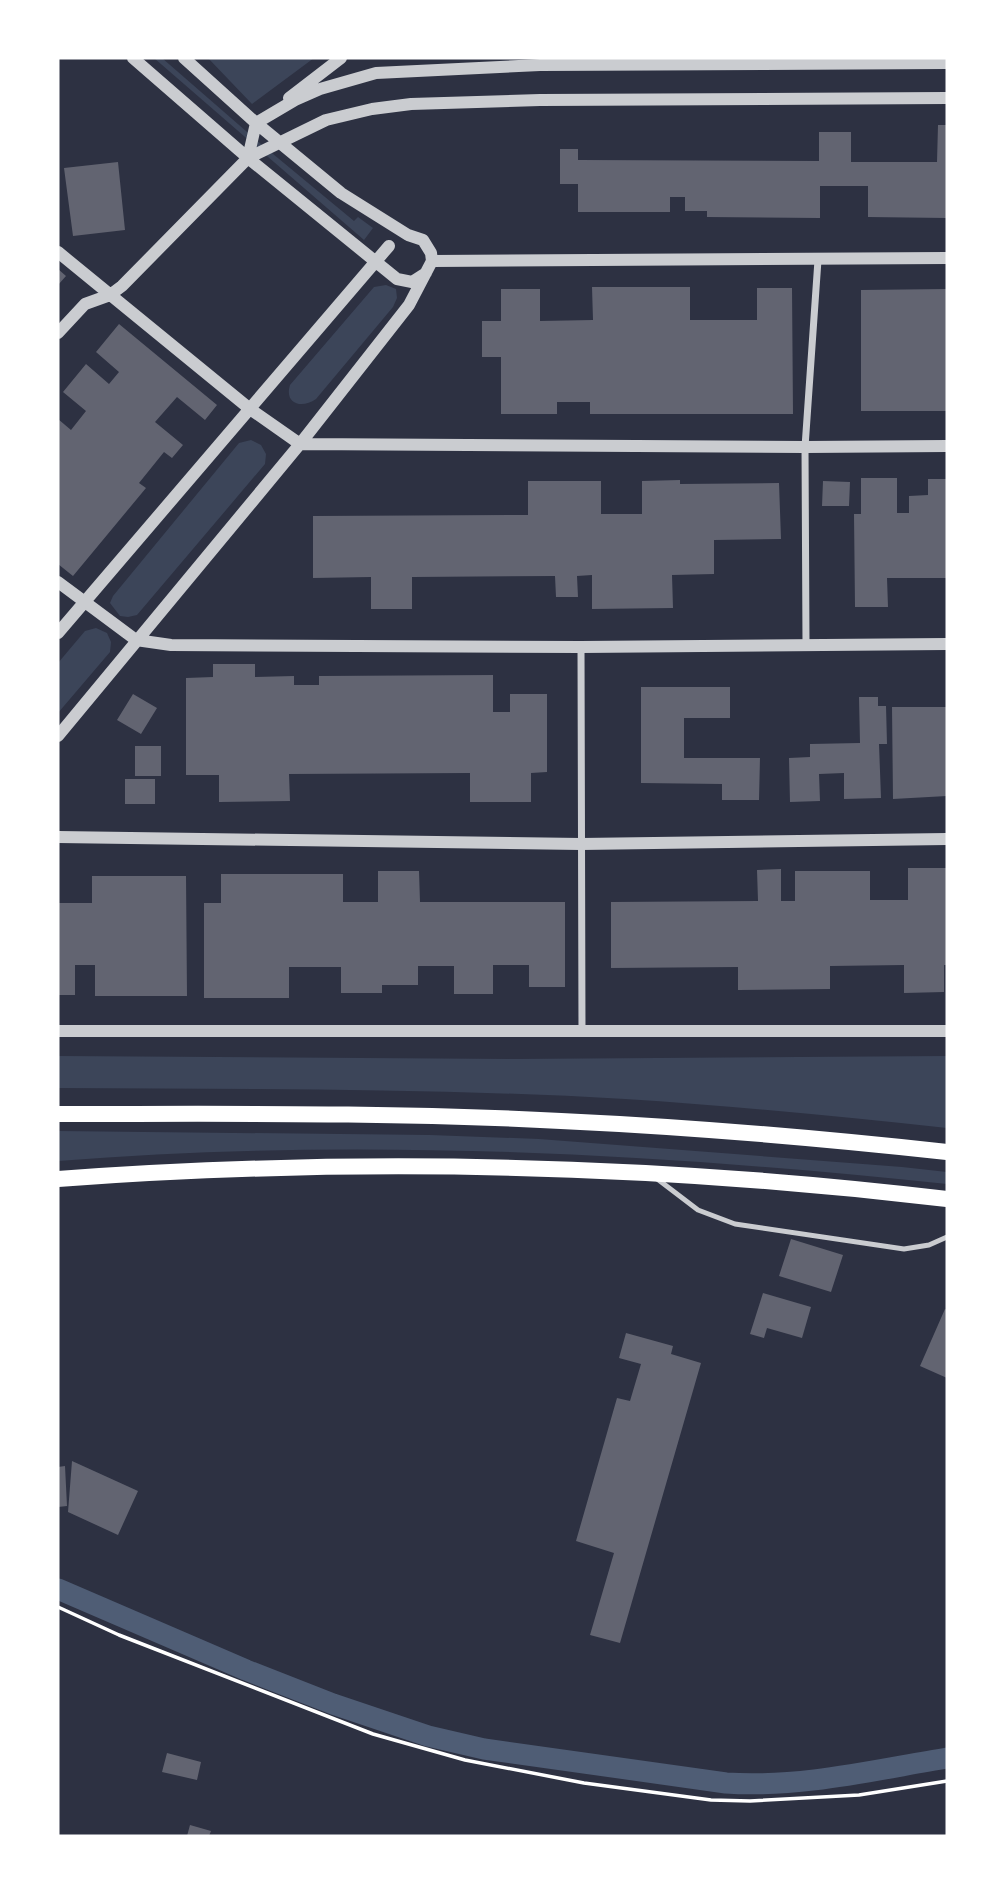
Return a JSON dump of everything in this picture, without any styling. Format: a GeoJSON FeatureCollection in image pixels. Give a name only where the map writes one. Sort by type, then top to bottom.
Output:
{"type":"FeatureCollection","features":[{"type":"Feature","properties":{"kind":"highway"},"geometry":{"type":"LineString","coordinates":[[58,1114],[241,1114],[559,1121],[682,1127],[947,1152]]}},
{"type":"Feature","properties":{"kind":"highway"},"geometry":{"type":"LineString","coordinates":[[58,1179],[211,1170],[471,1168],[648,1172],[795,1182],[947,1199]]}},
{"type":"Feature","properties":{"kind":"street"},"geometry":{"type":"LineString","coordinates":[[133,58],[248,158],[375,262],[404,282],[412,282],[429,267],[947,258]]}},
{"type":"Feature","properties":{"kind":"street"},"geometry":{"type":"LineString","coordinates":[[184,58],[256,123],[341,193],[408,235]]}},
{"type":"Feature","properties":{"kind":"street"},"geometry":{"type":"LineString","coordinates":[[248,158],[256,123],[341,58]]}},
{"type":"Feature","properties":{"kind":"street"},"geometry":{"type":"LineString","coordinates":[[256,123],[320,89],[376,74],[540,65],[947,62]]}},
{"type":"Feature","properties":{"kind":"street"},"geometry":{"type":"LineString","coordinates":[[58,333],[85,304],[110,295],[122,286],[248,158],[326,120],[372,109],[411,104],[540,100],[947,98]]}},
{"type":"Feature","properties":{"kind":"street"},"geometry":{"type":"LineString","coordinates":[[58,634],[388,246],[401,236],[408,235],[416,236],[428,246],[429,267],[409,306],[300,444],[58,736]]}},
{"type":"Feature","properties":{"kind":"street"},"geometry":{"type":"LineString","coordinates":[[388,246],[385,260],[391,274]]}},
{"type":"Feature","properties":{"kind":"street"},"geometry":{"type":"LineString","coordinates":[[58,252],[250,409],[300,444],[947,446]]}},
{"type":"Feature","properties":{"kind":"street"},"geometry":{"type":"LineString","coordinates":[[806,644],[804,447],[818,260]]}},
{"type":"Feature","properties":{"kind":"street"},"geometry":{"type":"LineString","coordinates":[[58,582],[136,640],[171,645],[581,647],[947,644]]}},
{"type":"Feature","properties":{"kind":"street"},"geometry":{"type":"LineString","coordinates":[[581,647],[582,1032]]}},
{"type":"Feature","properties":{"kind":"street"},"geometry":{"type":"LineString","coordinates":[[58,837],[581,844],[947,839]]}},
{"type":"Feature","properties":{"kind":"street"},"geometry":{"type":"LineString","coordinates":[[58,1031],[947,1031]]}},
{"type":"Feature","properties":{"kind":"lane"},"geometry":{"type":"LineString","coordinates":[[648,1172],[698,1210],[749,1227],[904,1249],[929,1245],[947,1237]]}},
{"type":"Feature","properties":{"kind":"path"},"geometry":{"type":"LineString","coordinates":[[58,1607],[132,1640],[373,1734],[465,1760],[584,1783],[711,1800],[750,1801],[859,1795],[947,1781]]}},
{"type":"Feature","properties":{"kind":"shaded area"},"geometry":{"type":"Polygon","coordinates":[[[154,58],[162,58],[354,221],[358,217],[373,228],[364,240],[154,58]]]}},
{"type":"Feature","properties":{"kind":"shaded area"},"geometry":{"type":"Polygon","coordinates":[[[208,58],[314,58],[252,104],[208,58]]]}},
{"type":"Feature","properties":{"kind":"shaded area"},"geometry":{"type":"Polygon","coordinates":[[[386,285],[396,289],[397,298],[393,307],[316,399],[305,404],[292,400],[290,385],[374,287],[386,285]]]}},
{"type":"Feature","properties":{"kind":"shaded area"},"geometry":{"type":"Polygon","coordinates":[[[251,440],[261,445],[266,454],[265,464],[137,615],[120,616],[110,603],[113,596],[239,443],[251,440]]]}},
{"type":"Feature","properties":{"kind":"shaded area"},"geometry":{"type":"Polygon","coordinates":[[[96,628],[107,633],[111,642],[110,652],[58,713],[58,663],[85,631],[96,628]]]}},
{"type":"Feature","properties":{"kind":"shaded area"},"geometry":{"type":"Polygon","coordinates":[[[58,1056],[515,1059],[947,1056],[947,1128],[746,1108],[554,1095],[58,1088],[58,1056]]]}},
{"type":"Feature","properties":{"kind":"shaded area"},"geometry":{"type":"Polygon","coordinates":[[[58,1131],[430,1135],[539,1139],[902,1167],[947,1172],[947,1184],[725,1164],[503,1152],[280,1150],[58,1161],[58,1131]]]}},
{"type":"Feature","properties":{"kind":"building"},"geometry":{"type":"Polygon","coordinates":[[[938,125],[947,125],[947,218],[868,217],[868,186],[820,186],[820,218],[707,217],[707,211],[685,211],[685,197],[670,197],[670,212],[578,212],[578,184],[560,184],[560,149],[578,149],[578,160],[819,161],[819,132],[851,132],[851,162],[937,162],[938,125]]]}},
{"type":"Feature","properties":{"kind":"building"},"geometry":{"type":"Polygon","coordinates":[[[118,162],[125,230],[73,236],[64,168],[118,162]]]}},
{"type":"Feature","properties":{"kind":"building"},"geometry":{"type":"Polygon","coordinates":[[[58,269],[66,276],[58,285],[58,269]]]}},
{"type":"Feature","properties":{"kind":"building"},"geometry":{"type":"Polygon","coordinates":[[[592,287],[690,287],[690,320],[757,320],[757,288],[792,288],[793,414],[590,414],[590,402],[557,402],[557,414],[501,414],[501,357],[482,357],[482,321],[501,321],[501,289],[540,289],[540,321],[593,320],[592,287]]]}},
{"type":"Feature","properties":{"kind":"building"},"geometry":{"type":"Polygon","coordinates":[[[947,289],[947,411],[861,411],[861,290],[947,289]]]}},
{"type":"Feature","properties":{"kind":"building"},"geometry":{"type":"Polygon","coordinates":[[[119,324],[217,405],[205,420],[177,397],[155,422],[183,445],[172,458],[164,452],[139,483],[146,488],[73,576],[58,564],[58,419],[71,430],[86,411],[63,392],[86,364],[109,384],[119,372],[96,352],[119,324]]]}},
{"type":"Feature","properties":{"kind":"building"},"geometry":{"type":"Polygon","coordinates":[[[861,478],[897,478],[897,513],[909,513],[909,496],[928,495],[928,479],[947,479],[947,578],[887,578],[888,607],[855,607],[854,514],[861,514],[861,478]]]}},
{"type":"Feature","properties":{"kind":"building"},"geometry":{"type":"Polygon","coordinates":[[[680,480],[680,484],[779,483],[781,539],[714,540],[714,574],[672,575],[673,608],[592,609],[592,575],[577,576],[578,597],[556,597],[555,576],[412,577],[412,609],[371,609],[371,577],[313,578],[313,516],[528,515],[528,481],[601,481],[601,514],[642,514],[642,481],[680,480]]]}},
{"type":"Feature","properties":{"kind":"building"},"geometry":{"type":"Polygon","coordinates":[[[823,481],[850,482],[849,506],[822,506],[823,481]]]}},
{"type":"Feature","properties":{"kind":"building"},"geometry":{"type":"Polygon","coordinates":[[[213,664],[255,664],[255,677],[294,676],[294,685],[319,685],[319,676],[493,675],[493,712],[510,712],[510,694],[547,694],[547,772],[531,773],[531,802],[470,802],[470,773],[289,774],[290,801],[219,802],[219,775],[186,775],[186,678],[213,677],[213,664]]]}},
{"type":"Feature","properties":{"kind":"building"},"geometry":{"type":"Polygon","coordinates":[[[641,687],[730,687],[730,718],[684,718],[684,758],[760,758],[759,800],[722,800],[722,784],[641,783],[641,687]]]}},
{"type":"Feature","properties":{"kind":"building"},"geometry":{"type":"Polygon","coordinates":[[[133,694],[157,708],[141,734],[117,720],[133,694]]]}},
{"type":"Feature","properties":{"kind":"building"},"geometry":{"type":"Polygon","coordinates":[[[859,697],[878,697],[878,706],[886,706],[887,744],[879,744],[881,798],[844,799],[844,773],[819,774],[820,801],[790,802],[789,758],[810,757],[810,744],[860,743],[859,697]]]}},
{"type":"Feature","properties":{"kind":"building"},"geometry":{"type":"Polygon","coordinates":[[[892,707],[947,707],[947,796],[893,799],[892,707]]]}},
{"type":"Feature","properties":{"kind":"building"},"geometry":{"type":"Polygon","coordinates":[[[135,746],[161,746],[161,776],[135,776],[135,746]]]}},
{"type":"Feature","properties":{"kind":"building"},"geometry":{"type":"Polygon","coordinates":[[[125,779],[155,779],[155,804],[125,804],[125,779]]]}},
{"type":"Feature","properties":{"kind":"building"},"geometry":{"type":"Polygon","coordinates":[[[908,868],[947,868],[947,965],[944,965],[944,992],[904,993],[904,965],[830,966],[830,989],[738,990],[738,967],[611,968],[611,902],[758,901],[757,870],[781,869],[781,901],[795,901],[795,871],[870,871],[870,900],[908,900],[908,868]]]}},
{"type":"Feature","properties":{"kind":"building"},"geometry":{"type":"Polygon","coordinates":[[[378,871],[419,871],[420,902],[565,902],[565,987],[529,987],[529,965],[493,965],[493,994],[454,994],[454,966],[418,966],[418,985],[382,985],[382,993],[341,993],[341,967],[289,967],[289,998],[204,998],[204,903],[221,903],[221,874],[343,874],[343,902],[378,902],[378,871]]]}},
{"type":"Feature","properties":{"kind":"building"},"geometry":{"type":"Polygon","coordinates":[[[92,876],[186,876],[187,996],[95,996],[95,965],[75,965],[75,995],[58,995],[58,903],[92,903],[92,876]]]}},
{"type":"Feature","properties":{"kind":"building"},"geometry":{"type":"Polygon","coordinates":[[[791,1239],[843,1255],[831,1292],[779,1276],[791,1239]]]}},
{"type":"Feature","properties":{"kind":"building"},"geometry":{"type":"Polygon","coordinates":[[[763,1293],[811,1307],[802,1338],[767,1328],[764,1338],[750,1334],[763,1293]]]}},
{"type":"Feature","properties":{"kind":"building"},"geometry":{"type":"Polygon","coordinates":[[[945,1309],[947,1310],[947,1378],[920,1366],[945,1309]]]}},
{"type":"Feature","properties":{"kind":"building"},"geometry":{"type":"Polygon","coordinates":[[[626,1333],[673,1346],[671,1354],[701,1363],[620,1643],[590,1635],[614,1553],[576,1541],[617,1398],[630,1401],[641,1364],[619,1358],[626,1333]]]}},
{"type":"Feature","properties":{"kind":"building"},"geometry":{"type":"Polygon","coordinates":[[[72,1461],[138,1491],[118,1535],[68,1512],[72,1461]]]}},
{"type":"Feature","properties":{"kind":"building"},"geometry":{"type":"Polygon","coordinates":[[[65,1466],[67,1506],[58,1507],[58,1467],[65,1466]]]}},
{"type":"Feature","properties":{"kind":"building"},"geometry":{"type":"Polygon","coordinates":[[[167,1753],[201,1762],[197,1780],[162,1772],[167,1753]]]}},
{"type":"Feature","properties":{"kind":"building"},"geometry":{"type":"Polygon","coordinates":[[[190,1825],[211,1831],[209,1836],[187,1836],[190,1825]]]}},
{"type":"Feature","properties":{"kind":"waterway"},"geometry":{"type":"LineString","coordinates":[[58,1589],[246,1670],[333,1704],[428,1736],[484,1749],[726,1783],[754,1784],[837,1777],[947,1758]]}}]}
